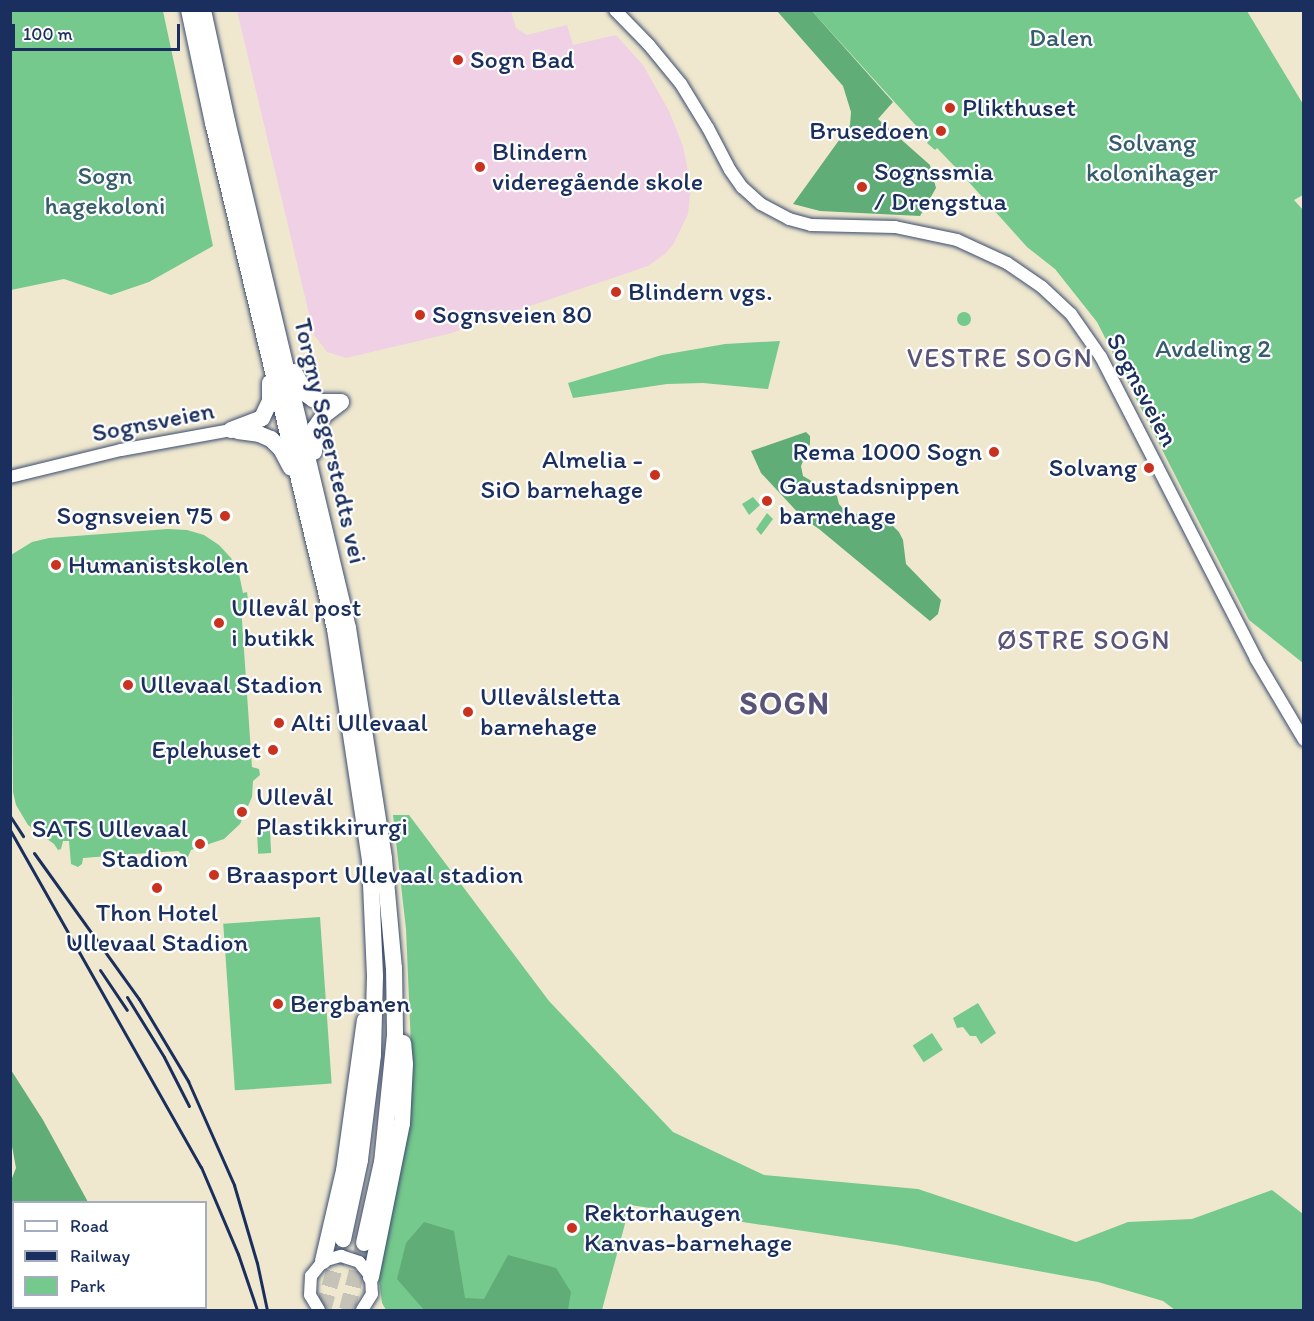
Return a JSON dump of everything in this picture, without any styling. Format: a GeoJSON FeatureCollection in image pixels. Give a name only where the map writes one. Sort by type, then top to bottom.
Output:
{"type":"FeatureCollection","features":[{"type":"Feature","properties":{"kind":"highway","name":"Torgny Segerstedts vei"},"geometry":{"type":"LineString","coordinates":[[189,10],[213,123],[348,628],[384,859],[394,968],[395,1035],[382,1162],[364,1243]]}},
{"type":"Feature","properties":{"kind":"highway","name":"Torgny Segerstedts vei"},"geometry":{"type":"LineString","coordinates":[[203,10],[274,347]]}},
{"type":"Feature","properties":{"kind":"highway"},"geometry":{"type":"LineString","coordinates":[[231,430],[262,418],[270,401],[274,347]]}},
{"type":"Feature","properties":{"kind":"highway"},"geometry":{"type":"LineString","coordinates":[[274,347],[306,394],[321,402],[341,402],[324,415],[315,428],[308,485]]}},
{"type":"Feature","properties":{"kind":"highway"},"geometry":{"type":"LineString","coordinates":[[231,430],[259,434],[271,439],[308,485]]}},
{"type":"Feature","properties":{"kind":"highway","name":"Torgny Segerstedts vei"},"geometry":{"type":"LineString","coordinates":[[308,485],[334,629],[370,861],[374,933],[373,1055],[360,1161],[343,1239]]}},
{"type":"Feature","properties":{"kind":"highway"},"geometry":{"type":"LineString","coordinates":[[323,1261],[351,1129],[374,933]]}},
{"type":"Feature","properties":{"kind":"highway"},"geometry":{"type":"LineString","coordinates":[[371,1285],[393,1179],[405,1095],[405,1064],[394,968]]}},
{"type":"Feature","properties":{"kind":"main road","name":"Sognsveien"},"geometry":{"type":"LineString","coordinates":[[615,10],[649,45],[681,84],[705,122],[730,170],[749,194],[779,215],[805,224],[895,227],[957,240],[1007,263],[1058,301],[1082,328],[1101,357],[1256,659],[1304,740]]}},
{"type":"Feature","properties":{"kind":"main road","name":"Sognsveien"},"geometry":{"type":"LineString","coordinates":[[10,470],[82,459],[231,430]]}},
{"type":"Feature","properties":{"kind":"main road","name":"Sognsveien"},"geometry":{"type":"LineString","coordinates":[[10,477],[82,459]]}},
{"type":"Feature","properties":{"kind":"main road"},"geometry":{"type":"LineString","coordinates":[[319,1311],[310,1295],[309,1282],[314,1270],[323,1261],[335,1256],[348,1256],[364,1266],[379,1311]]}},
{"type":"Feature","properties":{"kind":"main road"},"geometry":{"type":"LineString","coordinates":[[362,1311],[371,1285]]}},
{"type":"Feature","properties":{"kind":"shaded area","name":"Blindern videregående skole"},"geometry":{"type":"Polygon","coordinates":[[[237,11],[511,11],[516,28],[527,35],[567,25],[573,45],[616,35],[643,65],[669,111],[683,146],[691,187],[688,214],[674,243],[666,253],[648,266],[448,334],[346,358],[327,352],[314,335],[237,11]]]}},
{"type":"Feature","properties":{"kind":"green space","name":"Sogn hagekoloni"},"geometry":{"type":"Polygon","coordinates":[[[10,11],[163,11],[213,246],[149,282],[111,295],[64,279],[11,290],[10,11]]]}},
{"type":"Feature","properties":{"kind":"green space"},"geometry":{"type":"Polygon","coordinates":[[[777,11],[812,11],[893,102],[878,119],[930,165],[936,188],[920,216],[820,211],[793,204],[850,125],[851,112],[843,86],[777,11]]]}},
{"type":"Feature","properties":{"kind":"green space","name":"Solvang kolonihager"},"geometry":{"type":"Polygon","coordinates":[[[812,11],[1247,11],[1303,104],[1303,195],[1294,200],[1304,211],[1303,663],[1249,620],[1097,322],[1055,269],[1027,247],[937,148],[935,150],[927,143],[929,140],[812,11]]]}},
{"type":"Feature","properties":{"kind":"green space"},"geometry":{"type":"Polygon","coordinates":[[[961,312],[967,312],[971,319],[967,326],[961,326],[957,322],[957,316],[961,312]]]}},
{"type":"Feature","properties":{"kind":"green space"},"geometry":{"type":"Polygon","coordinates":[[[780,341],[768,389],[703,383],[667,384],[573,398],[568,383],[662,355],[725,344],[780,341]]]}},
{"type":"Feature","properties":{"kind":"green space"},"geometry":{"type":"Polygon","coordinates":[[[806,432],[810,436],[810,444],[801,466],[803,476],[837,496],[839,504],[846,512],[880,518],[889,522],[899,532],[903,540],[906,564],[941,600],[938,614],[930,621],[803,518],[761,473],[751,451],[806,432]]]}},
{"type":"Feature","properties":{"kind":"green space"},"geometry":{"type":"Polygon","coordinates":[[[753,497],[760,505],[749,515],[742,504],[753,497]]]}},
{"type":"Feature","properties":{"kind":"green space"},"geometry":{"type":"Polygon","coordinates":[[[767,513],[773,519],[761,535],[756,529],[767,513]]]}},
{"type":"Feature","properties":{"kind":"green space","name":"Ullevaal Stadion"},"geometry":{"type":"Polygon","coordinates":[[[168,529],[187,530],[204,535],[219,545],[231,558],[239,574],[243,593],[247,592],[248,600],[241,606],[252,767],[259,769],[260,775],[253,781],[252,797],[240,824],[224,839],[191,850],[187,859],[178,851],[148,853],[83,858],[82,864],[78,867],[71,864],[69,841],[63,841],[61,849],[58,850],[54,844],[28,825],[16,805],[13,792],[11,555],[32,542],[49,538],[168,529]]]}},
{"type":"Feature","properties":{"kind":"green space"},"geometry":{"type":"Polygon","coordinates":[[[393,815],[409,815],[549,1001],[673,1132],[764,1175],[918,1189],[1076,1242],[1128,1222],[1192,1219],[1272,1190],[1303,1214],[1303,1310],[1175,1310],[1163,1301],[1098,1282],[896,1245],[630,1205],[602,1310],[386,1310],[382,1303],[377,1264],[411,1046],[406,929],[393,815]]]}},
{"type":"Feature","properties":{"kind":"green space"},"geometry":{"type":"Polygon","coordinates":[[[270,831],[271,853],[258,854],[257,832],[270,831]]]}},
{"type":"Feature","properties":{"kind":"green space","name":"Bergbanen"},"geometry":{"type":"Polygon","coordinates":[[[320,917],[332,1084],[235,1090],[223,924],[320,917]]]}},
{"type":"Feature","properties":{"kind":"green space"},"geometry":{"type":"Polygon","coordinates":[[[978,1003],[996,1033],[981,1044],[976,1036],[970,1036],[963,1027],[957,1028],[953,1018],[978,1003]]]}},
{"type":"Feature","properties":{"kind":"green space"},"geometry":{"type":"Polygon","coordinates":[[[932,1033],[943,1050],[924,1062],[913,1046],[932,1033]]]}},
{"type":"Feature","properties":{"kind":"green space"},"geometry":{"type":"Polygon","coordinates":[[[11,1070],[43,1120],[87,1201],[12,1201],[12,1291],[10,1289],[10,1183],[16,1168],[11,1141],[11,1070]]]}},
{"type":"Feature","properties":{"kind":"green space"},"geometry":{"type":"Polygon","coordinates":[[[424,1222],[454,1231],[465,1298],[484,1299],[508,1255],[556,1268],[571,1292],[568,1310],[424,1310],[397,1279],[406,1243],[424,1222]]]}},
{"type":"Feature","properties":{"kind":"green space"},"geometry":{"type":"Polygon","coordinates":[[[28,1309],[145,1309],[145,1310],[28,1309]]]}},
{"type":"Feature","properties":{"kind":"tunnel"},"geometry":{"type":"LineString","coordinates":[[323,1310],[343,1239]]}},
{"type":"Feature","properties":{"kind":"tunnel"},"geometry":{"type":"LineString","coordinates":[[347,1310],[364,1243]]}},
{"type":"Feature","properties":{"kind":"railway"},"geometry":{"type":"LineString","coordinates":[[10,816],[23,836]]}},
{"type":"Feature","properties":{"kind":"railway"},"geometry":{"type":"LineString","coordinates":[[10,830],[201,1167],[238,1254],[257,1310]]}},
{"type":"Feature","properties":{"kind":"railway"},"geometry":{"type":"LineString","coordinates":[[34,853],[139,999],[188,1081],[234,1185],[257,1263],[267,1310]]}},
{"type":"Feature","properties":{"kind":"railway"},"geometry":{"type":"LineString","coordinates":[[100,970],[127,1010]]}},
{"type":"Feature","properties":{"kind":"railway"},"geometry":{"type":"LineString","coordinates":[[127,997],[164,1057],[189,1106]]}},
{"type":"Feature","properties":{"kind":"place","name":"Sogn Bad"},"geometry":{"type":"Point","coordinates":[458,60]}},
{"type":"Feature","properties":{"kind":"place","name":"Plikthuset"},"geometry":{"type":"Point","coordinates":[950,108]}},
{"type":"Feature","properties":{"kind":"place","name":"Brusedoen"},"geometry":{"type":"Point","coordinates":[941,131]}},
{"type":"Feature","properties":{"kind":"place","name":"Blindern videregående skole"},"geometry":{"type":"Point","coordinates":[480,167]}},
{"type":"Feature","properties":{"kind":"place","name":"Sognssmia / Drengstua"},"geometry":{"type":"Point","coordinates":[862,187]}},
{"type":"Feature","properties":{"kind":"place","name":"Blindern vgs."},"geometry":{"type":"Point","coordinates":[616,292]}},
{"type":"Feature","properties":{"kind":"place","name":"Sognsveien 80"},"geometry":{"type":"Point","coordinates":[420,315]}},
{"type":"Feature","properties":{"kind":"place","name":"Rema 1000 Sogn"},"geometry":{"type":"Point","coordinates":[994,452]}},
{"type":"Feature","properties":{"kind":"place","name":"Solvang"},"geometry":{"type":"Point","coordinates":[1149,468]}},
{"type":"Feature","properties":{"kind":"place","name":"Almelia - SiO barnehage"},"geometry":{"type":"Point","coordinates":[655,475]}},
{"type":"Feature","properties":{"kind":"place","name":"Gaustadsnippen barnehage"},"geometry":{"type":"Point","coordinates":[767,501]}},
{"type":"Feature","properties":{"kind":"place","name":"Sognsveien 75"},"geometry":{"type":"Point","coordinates":[225,516]}},
{"type":"Feature","properties":{"kind":"place","name":"Humanistskolen"},"geometry":{"type":"Point","coordinates":[56,565]}},
{"type":"Feature","properties":{"kind":"place","name":"Ullevål post i butikk"},"geometry":{"type":"Point","coordinates":[219,623]}},
{"type":"Feature","properties":{"kind":"place","name":"Ullevaal Stadion"},"geometry":{"type":"Point","coordinates":[128,685]}},
{"type":"Feature","properties":{"kind":"place","name":"Ullevålsletta barnehage"},"geometry":{"type":"Point","coordinates":[468,712]}},
{"type":"Feature","properties":{"kind":"place","name":"Alti Ullevaal"},"geometry":{"type":"Point","coordinates":[279,723]}},
{"type":"Feature","properties":{"kind":"place","name":"Eplehuset"},"geometry":{"type":"Point","coordinates":[273,750]}},
{"type":"Feature","properties":{"kind":"place","name":"Ullevål Plastikkirurgi"},"geometry":{"type":"Point","coordinates":[242,812]}},
{"type":"Feature","properties":{"kind":"place","name":"SATS Ullevaal Stadion"},"geometry":{"type":"Point","coordinates":[200,844]}},
{"type":"Feature","properties":{"kind":"place","name":"Braasport Ullevaal stadion"},"geometry":{"type":"Point","coordinates":[214,875]}},
{"type":"Feature","properties":{"kind":"place","name":"Thon Hotel Ullevaal Stadion"},"geometry":{"type":"Point","coordinates":[157,888]}},
{"type":"Feature","properties":{"kind":"place","name":"Bergbanen"},"geometry":{"type":"Point","coordinates":[278,1004]}},
{"type":"Feature","properties":{"kind":"place","name":"Rektorhaugen Kanvas-barnehage"},"geometry":{"type":"Point","coordinates":[572,1228]}},
{"type":"Feature","properties":{"kind":"district","name":"VESTRE SOGN"},"geometry":{"type":"Point","coordinates":[1000,358]}},
{"type":"Feature","properties":{"kind":"district","name":"ØSTRE SOGN"},"geometry":{"type":"Point","coordinates":[1084,640]}},
{"type":"Feature","properties":{"kind":"district","name":"SOGN"},"geometry":{"type":"Point","coordinates":[785,703]}},
{"type":"Feature","properties":{"kind":"park label","name":"Dalen"},"geometry":{"type":"Point","coordinates":[1061,38]}},
{"type":"Feature","properties":{"kind":"park label","name":"Avdeling 2"},"geometry":{"type":"Point","coordinates":[1213,349]}}]}
